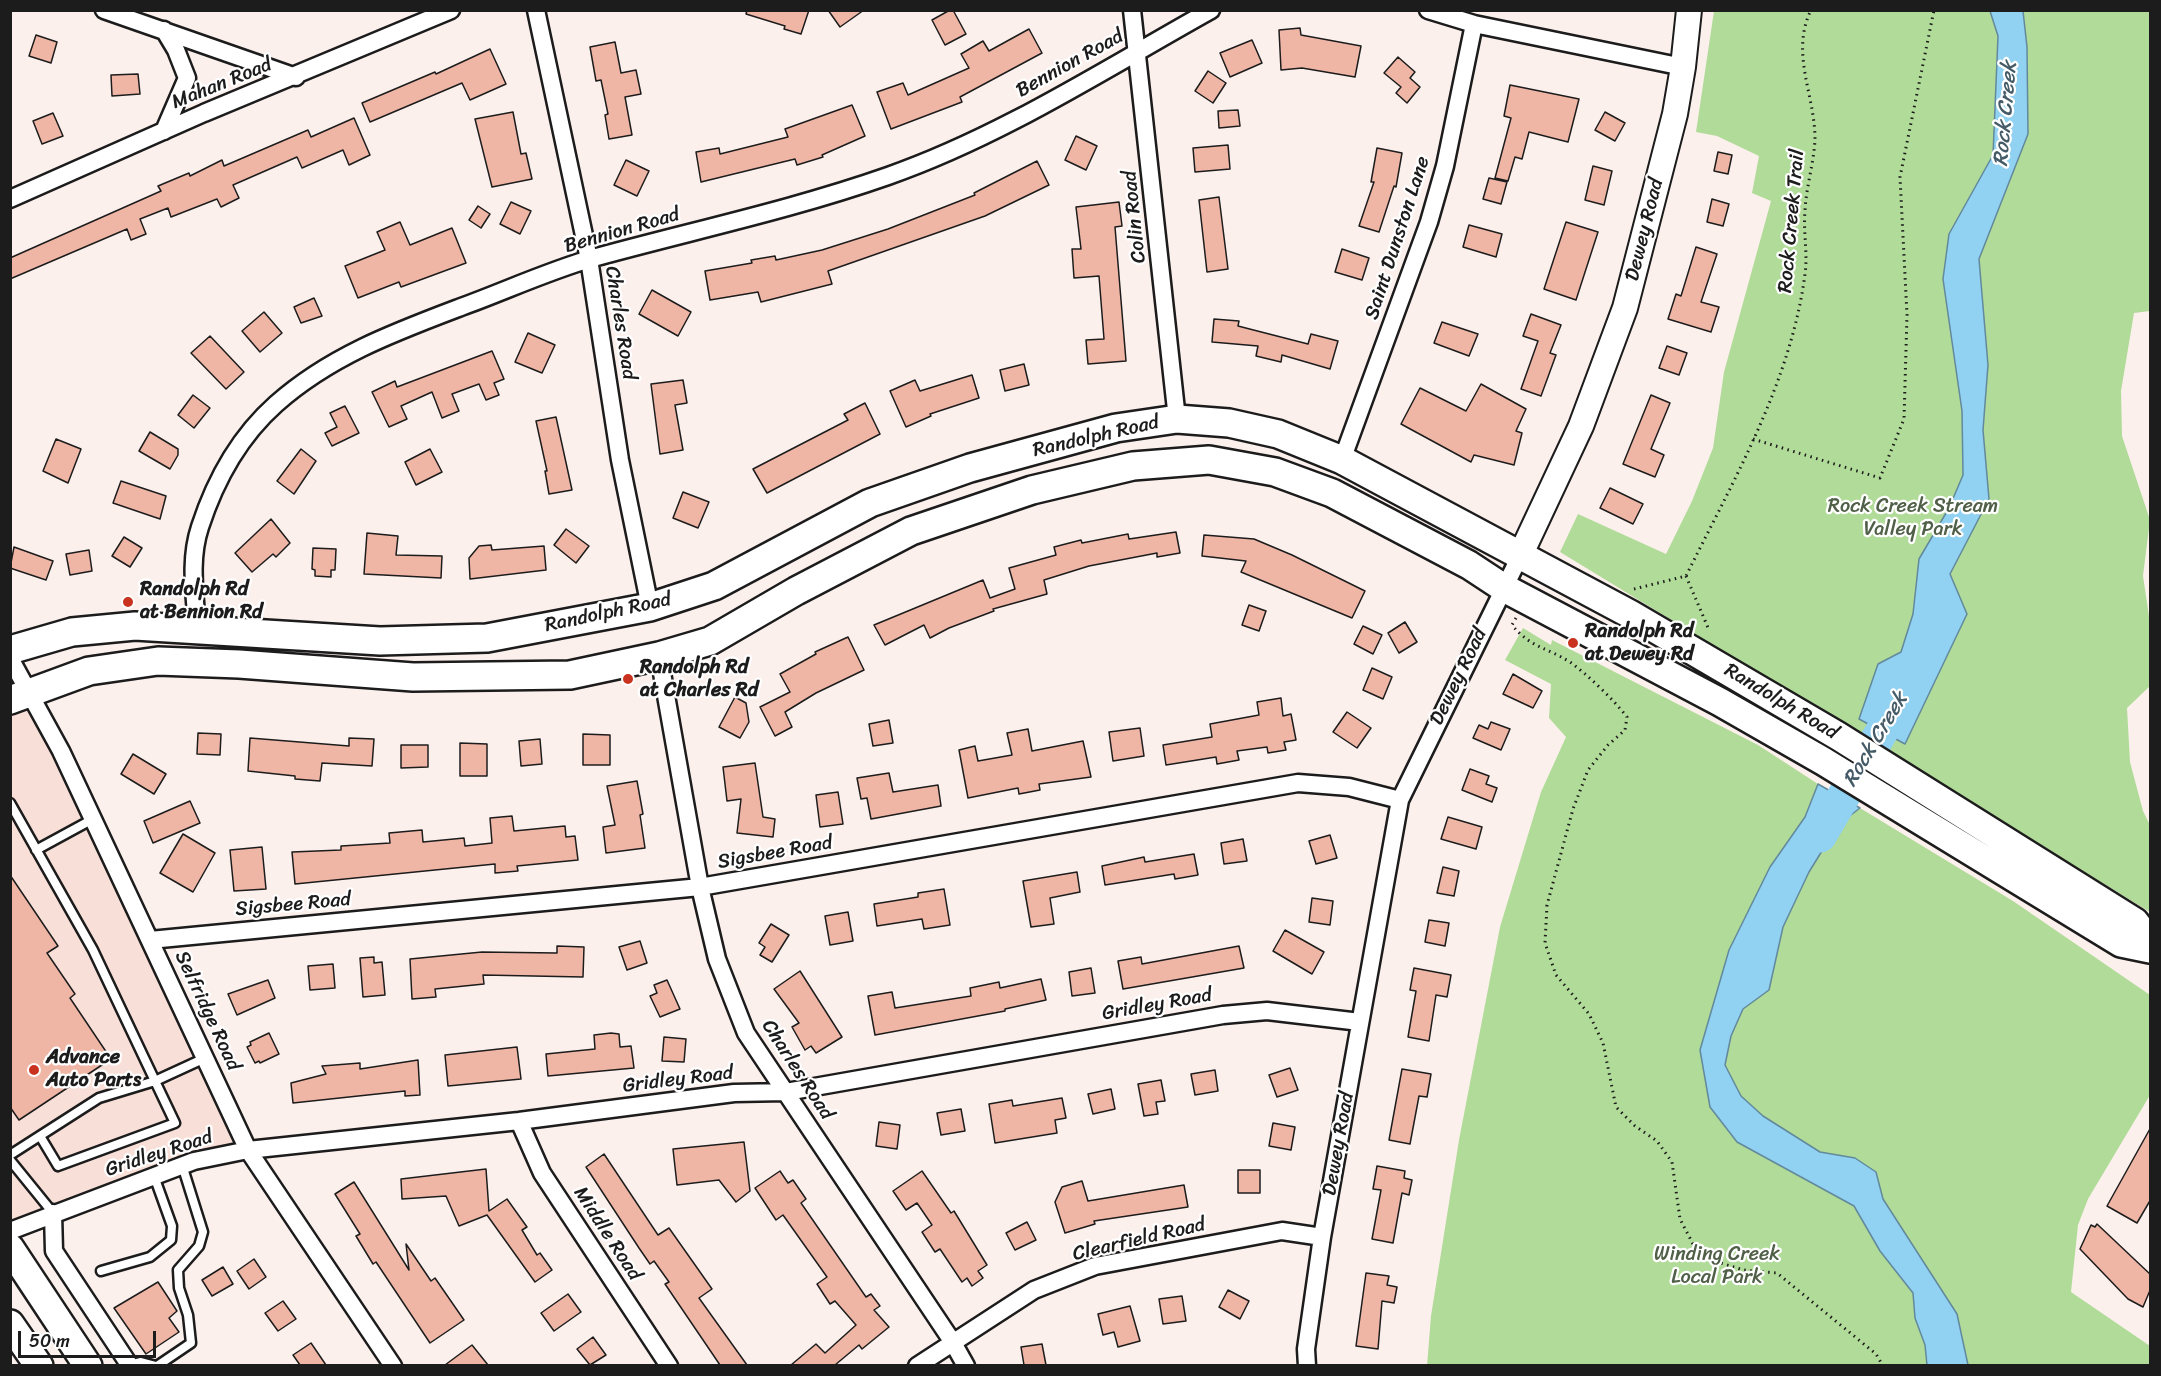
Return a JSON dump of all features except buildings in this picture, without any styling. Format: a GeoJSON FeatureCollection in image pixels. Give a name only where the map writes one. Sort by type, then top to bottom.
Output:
{"type":"FeatureCollection","features":[{"type":"Feature","properties":{"kind":"main road","name":"Randolph Road"},"geometry":{"type":"LineString","coordinates":[[10,650],[72,632],[135,626],[380,641],[487,638],[650,607],[714,586],[870,503],[970,468],[1116,428],[1177,419],[1229,423],[1278,434],[1342,460],[1630,614],[1838,736],[2135,922],[2151,942]]}},
{"type":"Feature","properties":{"kind":"main road","name":"Randolph Road"},"geometry":{"type":"LineString","coordinates":[[20,697],[89,671],[158,661],[239,664],[413,677],[570,675],[659,656],[710,640],[796,591],[911,531],[1032,490],[1133,466],[1209,460],[1275,472],[1332,493],[1469,566],[1504,588],[1720,702],[1823,761],[2121,942],[2151,949]]}},
{"type":"Feature","properties":{"kind":"main road"},"geometry":{"type":"LineString","coordinates":[[10,1248],[88,1365]]}},
{"type":"Feature","properties":{"kind":"main road"},"geometry":{"type":"LineString","coordinates":[[10,1324],[39,1365]]}},
{"type":"Feature","properties":{"kind":"street"},"geometry":{"type":"LineString","coordinates":[[104,10],[296,77]]}},
{"type":"Feature","properties":{"kind":"street","name":"Mahan Road"},"geometry":{"type":"LineString","coordinates":[[10,199],[164,131],[451,10]]}},
{"type":"Feature","properties":{"kind":"street","name":"Charles Road"},"geometry":{"type":"LineString","coordinates":[[536,10],[589,259],[621,460],[650,607]]}},
{"type":"Feature","properties":{"kind":"street","name":"Colin Road"},"geometry":{"type":"LineString","coordinates":[[1132,10],[1177,419]]}},
{"type":"Feature","properties":{"kind":"street","name":"Bennion Road"},"geometry":{"type":"LineString","coordinates":[[197,628],[193,557],[200,527],[226,466],[244,439],[276,404],[340,356],[406,327],[589,259],[796,207],[890,176],[983,138],[1211,10]]}},
{"type":"Feature","properties":{"kind":"street"},"geometry":{"type":"LineString","coordinates":[[1428,10],[1474,24],[1683,67]]}},
{"type":"Feature","properties":{"kind":"street","name":"Dewey Road"},"geometry":{"type":"LineString","coordinates":[[1307,1365],[1306,1349],[1322,1237],[1341,1143],[1400,800],[1581,426],[1625,308],[1675,114],[1689,10]]}},
{"type":"Feature","properties":{"kind":"street","name":"Saint Dunston Lane"},"geometry":{"type":"LineString","coordinates":[[1342,460],[1429,222],[1446,166],[1474,24]]}},
{"type":"Feature","properties":{"kind":"street"},"geometry":{"type":"LineString","coordinates":[[164,30],[176,50],[187,78],[164,131]]}},
{"type":"Feature","properties":{"kind":"street","name":"Charles Road"},"geometry":{"type":"LineString","coordinates":[[659,656],[700,887],[717,959],[746,1033],[966,1365]]}},
{"type":"Feature","properties":{"kind":"street","name":"Selfridge Road"},"geometry":{"type":"LineString","coordinates":[[10,658],[20,697],[61,751],[248,1150],[393,1365]]}},
{"type":"Feature","properties":{"kind":"street","name":"Sigsbee Road"},"geometry":{"type":"LineString","coordinates":[[150,940],[700,887],[1298,783],[1349,787],[1400,800]]}},
{"type":"Feature","properties":{"kind":"street","name":"Gridley Road"},"geometry":{"type":"LineString","coordinates":[[10,1231],[182,1165],[248,1150],[519,1121],[734,1093],[786,1092],[1223,1015],[1267,1011],[1360,1022]]}},
{"type":"Feature","properties":{"kind":"street","name":"Middle Road"},"geometry":{"type":"LineString","coordinates":[[519,1121],[542,1173],[669,1365]]}},
{"type":"Feature","properties":{"kind":"street"},"geometry":{"type":"LineString","coordinates":[[54,1214],[54,1251],[129,1365]]}},
{"type":"Feature","properties":{"kind":"street","name":"Clearfield Road"},"geometry":{"type":"LineString","coordinates":[[917,1365],[1034,1290],[1095,1266],[1282,1232],[1322,1237]]}},
{"type":"Feature","properties":{"kind":"lane"},"geometry":{"type":"LineString","coordinates":[[10,803],[93,950],[175,1123],[58,1166],[40,1136]]}},
{"type":"Feature","properties":{"kind":"lane"},"geometry":{"type":"LineString","coordinates":[[36,850],[93,819]]}},
{"type":"Feature","properties":{"kind":"lane"},"geometry":{"type":"LineString","coordinates":[[10,1155],[99,1098],[155,1081],[205,1058]]}},
{"type":"Feature","properties":{"kind":"lane"},"geometry":{"type":"LineString","coordinates":[[10,1160],[54,1214]]}},
{"type":"Feature","properties":{"kind":"lane"},"geometry":{"type":"LineString","coordinates":[[129,1365],[141,1362],[157,1365],[191,1344],[188,1315],[179,1287],[178,1270],[199,1246],[203,1232],[182,1165]]}},
{"type":"Feature","properties":{"kind":"lane"},"geometry":{"type":"LineString","coordinates":[[101,1271],[150,1257],[171,1240],[172,1226],[154,1176]]}},
{"type":"Feature","properties":{"kind":"path","name":"Rock Creek Trail"},"geometry":{"type":"LineString","coordinates":[[1686,576],[1771,398],[1797,315],[1805,278],[1804,213],[1815,141],[1803,64],[1802,34],[1811,10]]}},
{"type":"Feature","properties":{"kind":"path"},"geometry":{"type":"LineString","coordinates":[[1753,439],[1880,478],[1904,419],[1907,315],[1900,177],[1934,10]]}},
{"type":"Feature","properties":{"kind":"path"},"geometry":{"type":"LineString","coordinates":[[1635,589],[1686,576],[1709,630]]}},
{"type":"Feature","properties":{"kind":"path"},"geometry":{"type":"LineString","coordinates":[[1512,625],[1525,641],[1570,663],[1617,704],[1627,717],[1625,730],[1608,745],[1588,770],[1573,809],[1547,905],[1545,943],[1556,975],[1589,1014],[1603,1043],[1616,1107],[1635,1126],[1657,1141],[1672,1162],[1680,1219],[1693,1244],[1715,1261],[1743,1270],[1777,1273],[1876,1354],[1883,1365]]}},
{"type":"Feature","properties":{"kind":"shaded area"},"geometry":{"type":"Polygon","coordinates":[[[29,693],[248,1150],[11,1231],[10,700],[29,693]]]}},
{"type":"Feature","properties":{"kind":"green space","name":"Rock Creek Stream Valley Park"},"geometry":{"type":"Polygon","coordinates":[[[1714,11],[2150,11],[2150,311],[2134,313],[2121,391],[2122,436],[2150,520],[2143,576],[2150,623],[2150,686],[2127,708],[2130,762],[2143,811],[2150,825],[2150,912],[1560,552],[1578,514],[1666,554],[1692,501],[1713,448],[1724,372],[1771,201],[1752,193],[1759,156],[1717,136],[1696,132],[1714,11]]]}},
{"type":"Feature","properties":{"kind":"green space","name":"Winding Creek Local Park"},"geometry":{"type":"Polygon","coordinates":[[[1523,628],[1551,645],[1552,640],[1758,745],[1818,784],[1811,803],[1842,822],[1860,808],[2013,901],[2150,995],[2150,1095],[2088,1199],[2078,1225],[2071,1292],[2150,1346],[2150,1365],[1427,1366],[1431,1316],[1459,1140],[1500,927],[1541,792],[1566,737],[1549,718],[1551,684],[1505,660],[1523,628]]]}},
{"type":"Feature","properties":{"kind":"water"},"geometry":{"type":"Polygon","coordinates":[[[1990,11],[2023,11],[2027,47],[2028,134],[1979,259],[1988,365],[1983,430],[1989,499],[1950,574],[1967,614],[1905,744],[1859,719],[1878,664],[1901,652],[1913,614],[1919,559],[1949,508],[1963,475],[1962,411],[1943,279],[1949,234],[1993,155],[1998,36],[1990,11]]]}},
{"type":"Feature","properties":{"kind":"water"},"geometry":{"type":"Polygon","coordinates":[[[1818,784],[1860,808],[1838,825],[1809,872],[1783,927],[1769,990],[1743,1009],[1731,1036],[1725,1065],[1741,1096],[1763,1116],[1820,1152],[1855,1158],[1876,1172],[1883,1199],[1957,1314],[1968,1365],[1927,1365],[1925,1345],[1915,1318],[1913,1293],[1880,1251],[1854,1206],[1737,1142],[1710,1107],[1700,1050],[1729,950],[1770,867],[1805,817],[1818,784]]]}},
{"type":"Feature","properties":{"kind":"waterway","name":"Rock Creek"},"geometry":{"type":"LineString","coordinates":[[1820,836],[1905,692]]}},
{"type":"Feature","properties":{"kind":"place","name":"Randolph Rd at Bennion Rd"},"geometry":{"type":"Point","coordinates":[128,602]}},
{"type":"Feature","properties":{"kind":"place","name":"Randolph Rd at Dewey Rd"},"geometry":{"type":"Point","coordinates":[1573,643]}},
{"type":"Feature","properties":{"kind":"place","name":"Randolph Rd at Charles Rd"},"geometry":{"type":"Point","coordinates":[628,679]}},
{"type":"Feature","properties":{"kind":"place","name":"Advance Auto Parts"},"geometry":{"type":"Point","coordinates":[34,1070]}}]}
